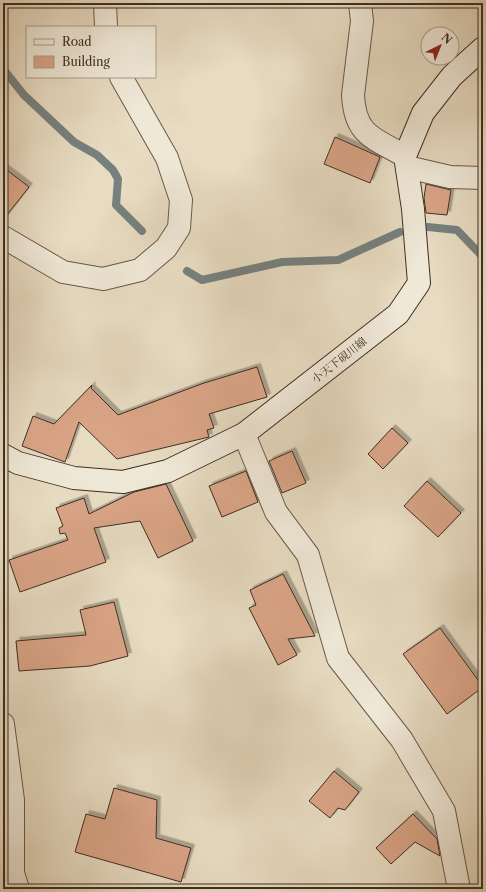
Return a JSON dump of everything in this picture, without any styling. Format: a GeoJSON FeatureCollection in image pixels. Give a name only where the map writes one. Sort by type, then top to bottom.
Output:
{"type":"FeatureCollection","features":[{"type":"Feature","properties":{"kind":"street"},"geometry":{"type":"LineString","coordinates":[[105,3],[106,26]]}},
{"type":"Feature","properties":{"kind":"street"},"geometry":{"type":"LineString","coordinates":[[360,3],[362,21],[353,95],[354,106],[360,127],[367,135],[406,162],[450,177],[483,178]]}},
{"type":"Feature","properties":{"kind":"street"},"geometry":{"type":"LineString","coordinates":[[406,162],[423,113],[452,76],[483,48]]}},
{"type":"Feature","properties":{"kind":"street"},"geometry":{"type":"LineString","coordinates":[[3,237],[63,272],[103,279],[140,270],[166,248],[179,228],[181,200],[166,158],[122,78]]}},
{"type":"Feature","properties":{"kind":"street","name":"小天下硯川線"},"geometry":{"type":"LineString","coordinates":[[3,455],[18,463],[74,478],[123,482],[168,471],[244,434],[398,314],[419,283],[413,208],[406,162]]}},
{"type":"Feature","properties":{"kind":"street"},"geometry":{"type":"LineString","coordinates":[[244,434],[276,512],[308,554],[338,658],[402,740],[444,811],[459,889]]}},
{"type":"Feature","properties":{"kind":"street"},"geometry":{"type":"LineString","coordinates":[[3,724],[13,800],[13,873],[18,889]]}},
{"type":"Feature","properties":{"kind":"building"},"geometry":{"type":"Polygon","coordinates":[[[335,137],[380,157],[370,183],[324,164],[335,137]]]}},
{"type":"Feature","properties":{"kind":"building"},"geometry":{"type":"Polygon","coordinates":[[[3,167],[29,187],[3,220],[3,167]]]}},
{"type":"Feature","properties":{"kind":"building"},"geometry":{"type":"Polygon","coordinates":[[[426,184],[451,190],[447,215],[426,213],[424,198],[426,184]]]}},
{"type":"Feature","properties":{"kind":"building"},"geometry":{"type":"Polygon","coordinates":[[[257,367],[267,397],[209,414],[214,428],[207,430],[209,437],[117,459],[79,422],[65,462],[22,446],[33,416],[54,424],[92,385],[91,388],[118,415],[204,383],[257,367]]]}},
{"type":"Feature","properties":{"kind":"building"},"geometry":{"type":"Polygon","coordinates":[[[392,428],[408,443],[383,469],[368,454],[392,428]]]}},
{"type":"Feature","properties":{"kind":"building"},"geometry":{"type":"Polygon","coordinates":[[[292,451],[306,483],[282,493],[269,461],[292,451]]]}},
{"type":"Feature","properties":{"kind":"building"},"geometry":{"type":"Polygon","coordinates":[[[246,471],[258,502],[222,517],[209,486],[246,471]]]}},
{"type":"Feature","properties":{"kind":"building"},"geometry":{"type":"Polygon","coordinates":[[[427,481],[461,513],[438,537],[404,506],[427,481]]]}},
{"type":"Feature","properties":{"kind":"building"},"geometry":{"type":"Polygon","coordinates":[[[166,484],[193,541],[158,558],[140,521],[94,528],[106,562],[20,592],[9,560],[68,540],[65,533],[60,534],[59,528],[63,526],[56,508],[84,498],[89,514],[134,492],[166,484]]]}},
{"type":"Feature","properties":{"kind":"building"},"geometry":{"type":"Polygon","coordinates":[[[283,574],[315,636],[288,639],[297,655],[278,665],[249,608],[256,605],[250,590],[283,574]]]}},
{"type":"Feature","properties":{"kind":"building"},"geometry":{"type":"Polygon","coordinates":[[[114,602],[128,656],[90,666],[19,671],[16,641],[86,635],[80,610],[114,602]]]}},
{"type":"Feature","properties":{"kind":"building"},"geometry":{"type":"Polygon","coordinates":[[[440,628],[483,687],[447,714],[403,654],[440,628]]]}},
{"type":"Feature","properties":{"kind":"building"},"geometry":{"type":"Polygon","coordinates":[[[334,771],[359,792],[345,810],[338,808],[330,818],[309,801],[334,771]]]}},
{"type":"Feature","properties":{"kind":"building"},"geometry":{"type":"Polygon","coordinates":[[[114,788],[157,800],[156,838],[191,848],[181,882],[75,852],[86,814],[105,819],[114,788]]]}},
{"type":"Feature","properties":{"kind":"building"},"geometry":{"type":"Polygon","coordinates":[[[413,814],[437,839],[440,856],[415,842],[391,864],[376,848],[413,814]]]}},
{"type":"Feature","properties":{"kind":"waterway"},"geometry":{"type":"LineString","coordinates":[[3,55],[4,70],[24,95],[74,142],[97,155],[113,170],[118,179],[116,205],[142,231]]}},
{"type":"Feature","properties":{"kind":"waterway"},"geometry":{"type":"LineString","coordinates":[[428,227],[457,230],[483,257]]}},
{"type":"Feature","properties":{"kind":"waterway"},"geometry":{"type":"LineString","coordinates":[[187,271],[202,280],[282,262],[338,260],[400,232]]}}]}
